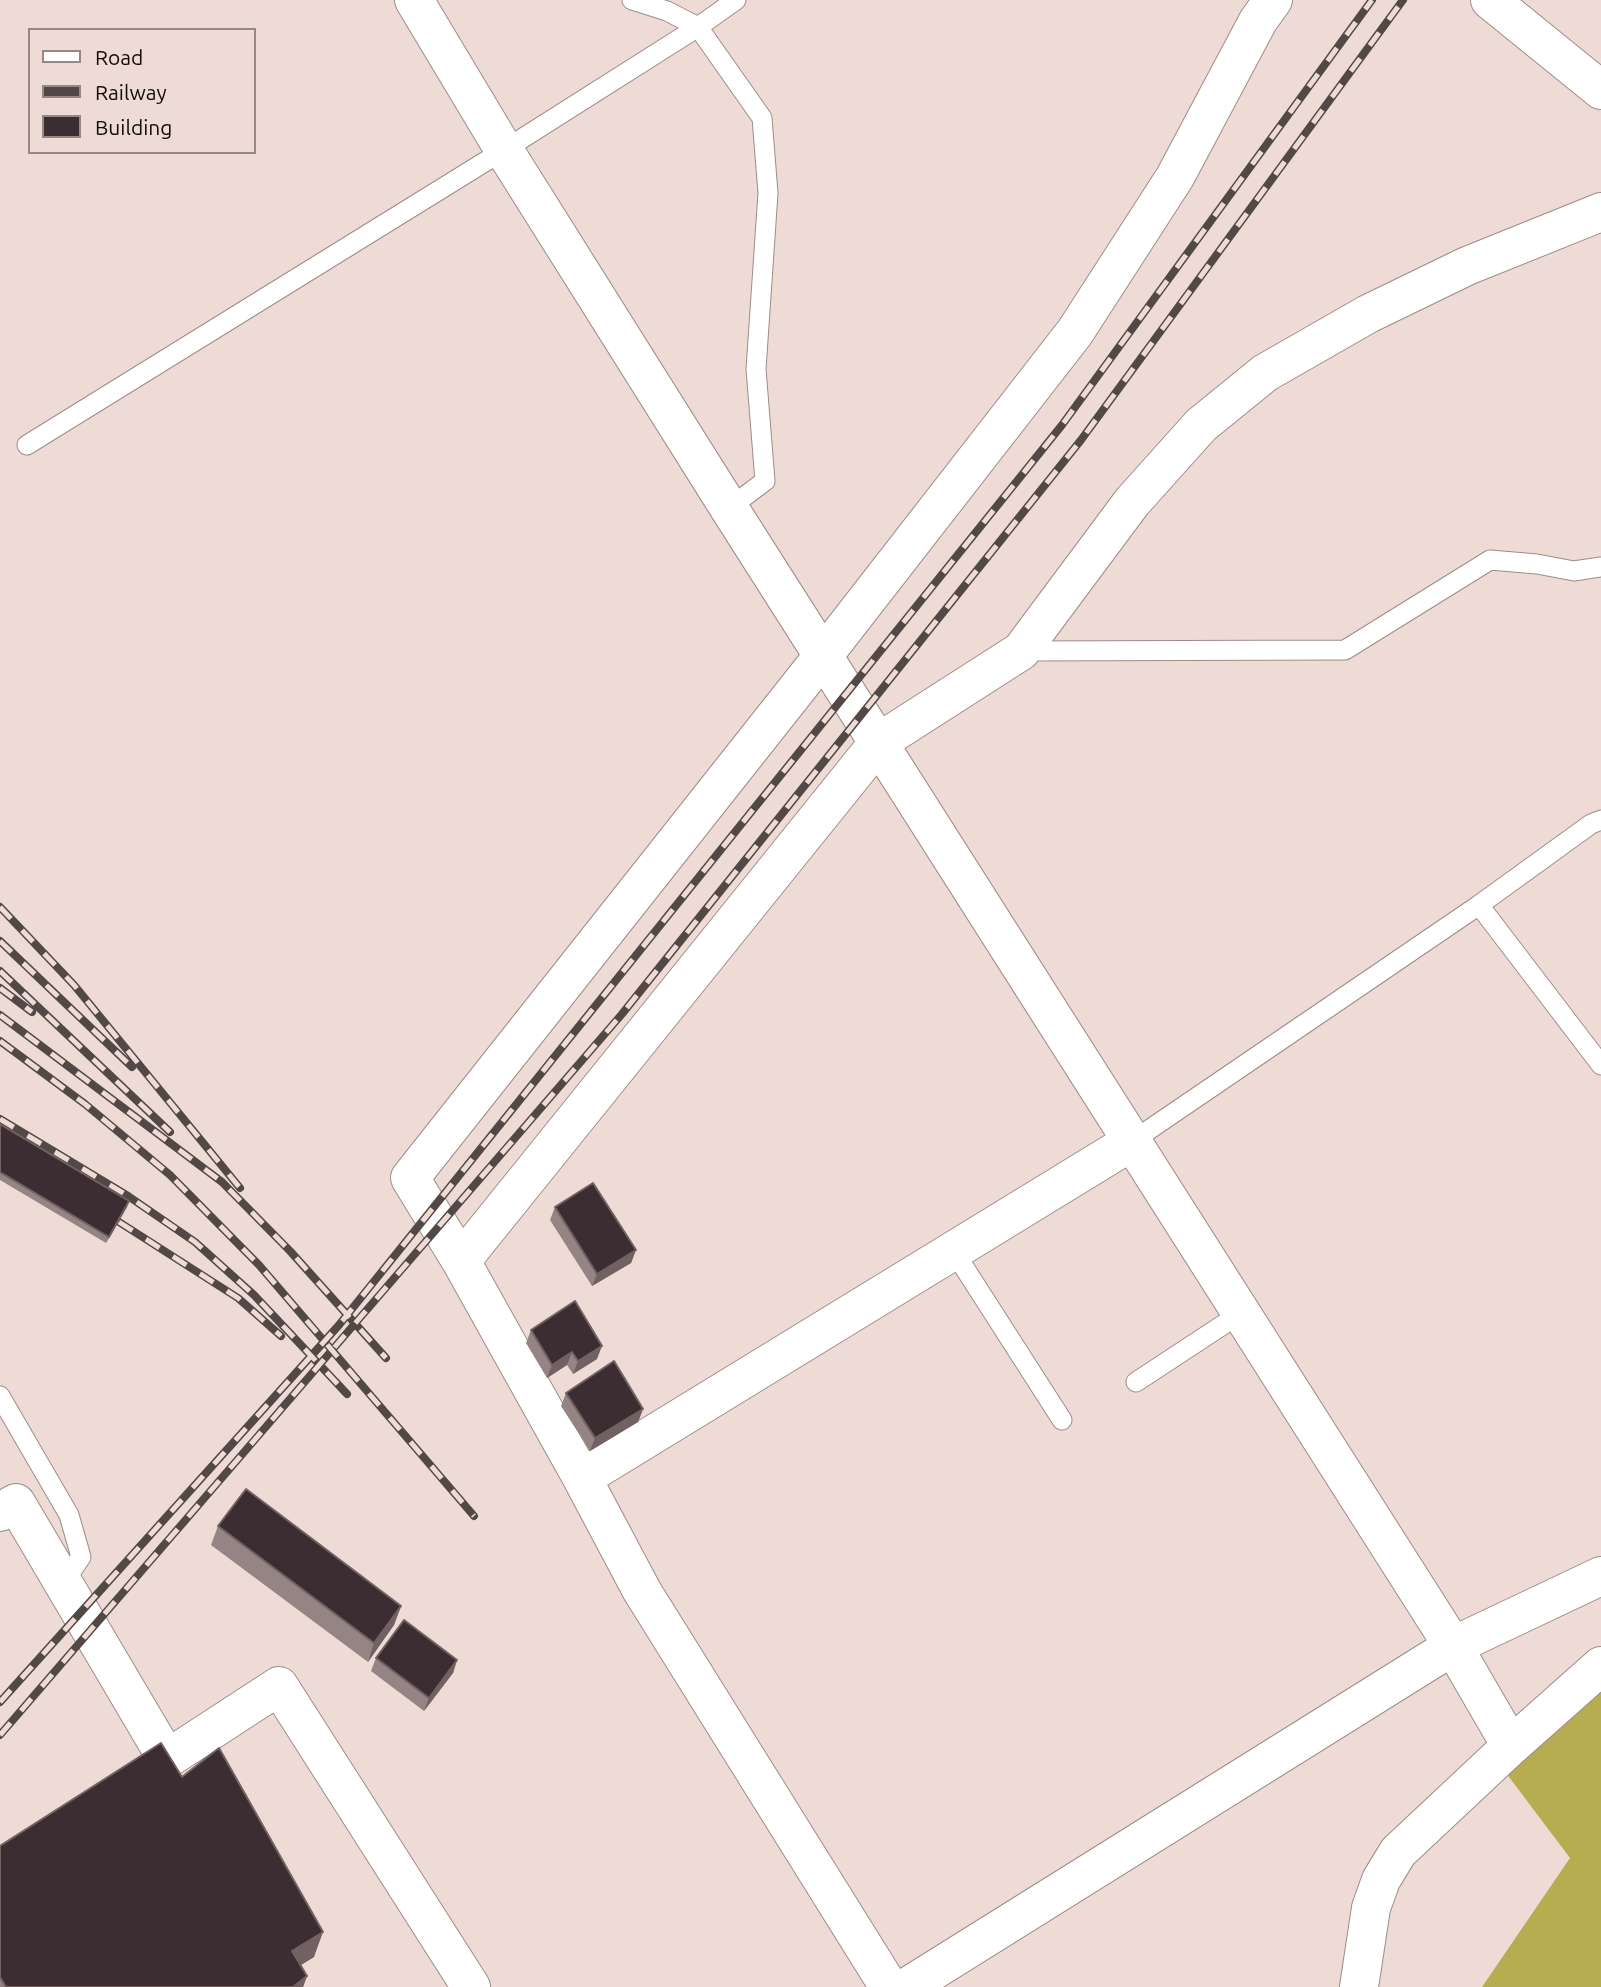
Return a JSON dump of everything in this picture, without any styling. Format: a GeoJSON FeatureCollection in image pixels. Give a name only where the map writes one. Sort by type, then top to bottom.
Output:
{"type":"FeatureCollection","features":[{"type":"Feature","properties":{"kind":"street"},"geometry":{"type":"LineString","coordinates":[[414,0],[729,508],[1453,1646],[1511,1746]]}},
{"type":"Feature","properties":{"kind":"street"},"geometry":{"type":"LineString","coordinates":[[889,1987],[642,1591],[461,1261],[410,1178],[823,656],[1075,332],[1175,177],[1258,21],[1273,0]]}},
{"type":"Feature","properties":{"kind":"street"},"geometry":{"type":"LineString","coordinates":[[1490,0],[1601,90]]}},
{"type":"Feature","properties":{"kind":"street"},"geometry":{"type":"LineString","coordinates":[[461,1261],[879,742],[1021,652],[1132,502],[1200,425],[1265,373],[1368,314],[1467,265],[1601,212]]}},
{"type":"Feature","properties":{"kind":"street"},"geometry":{"type":"LineString","coordinates":[[582,1478],[1131,1142]]}},
{"type":"Feature","properties":{"kind":"street"},"geometry":{"type":"LineString","coordinates":[[0,1512],[16,1503],[167,1759],[279,1686],[471,1987]]}},
{"type":"Feature","properties":{"kind":"street"},"geometry":{"type":"LineString","coordinates":[[907,1987],[1453,1646],[1601,1576]]}},
{"type":"Feature","properties":{"kind":"street"},"geometry":{"type":"LineString","coordinates":[[1359,1987],[1371,1908],[1381,1880],[1398,1852],[1601,1666]]}},
{"type":"Feature","properties":{"kind":"lane"},"geometry":{"type":"LineString","coordinates":[[632,0],[667,11],[698,27],[762,118],[768,193],[756,369],[765,481],[729,508]]}},
{"type":"Feature","properties":{"kind":"lane"},"geometry":{"type":"LineString","coordinates":[[27,445],[504,149],[698,27],[736,0]]}},
{"type":"Feature","properties":{"kind":"lane"},"geometry":{"type":"LineString","coordinates":[[1021,652],[1345,650],[1490,560],[1537,564],[1574,571],[1601,567]]}},
{"type":"Feature","properties":{"kind":"lane"},"geometry":{"type":"LineString","coordinates":[[1131,1142],[1479,905],[1591,824],[1601,820]]}},
{"type":"Feature","properties":{"kind":"lane"},"geometry":{"type":"LineString","coordinates":[[1479,905],[1601,1065]]}},
{"type":"Feature","properties":{"kind":"lane"},"geometry":{"type":"LineString","coordinates":[[953,1250],[1062,1420]]}},
{"type":"Feature","properties":{"kind":"lane"},"geometry":{"type":"LineString","coordinates":[[1136,1382],[1241,1313]]}},
{"type":"Feature","properties":{"kind":"lane"},"geometry":{"type":"LineString","coordinates":[[0,1396],[69,1515],[81,1557],[63,1583]]}},
{"type":"Feature","properties":{"kind":"shaded area"},"geometry":{"type":"Polygon","coordinates":[[[1601,1670],[1601,1987],[1482,1987],[1570,1858],[1500,1765],[1601,1670]]]}},
{"type":"Feature","properties":{"kind":"building"},"geometry":{"type":"Polygon","coordinates":[[[0,1124],[129,1201],[109,1237],[0,1172],[0,1124]]]}},
{"type":"Feature","properties":{"kind":"building"},"geometry":{"type":"Polygon","coordinates":[[[593,1183],[636,1250],[597,1274],[555,1207],[593,1183]]]}},
{"type":"Feature","properties":{"kind":"building"},"geometry":{"type":"Polygon","coordinates":[[[575,1301],[602,1346],[578,1361],[572,1352],[552,1365],[531,1330],[575,1301]]]}},
{"type":"Feature","properties":{"kind":"building"},"geometry":{"type":"Polygon","coordinates":[[[614,1361],[643,1409],[595,1438],[566,1393],[614,1361]]]}},
{"type":"Feature","properties":{"kind":"building"},"geometry":{"type":"Polygon","coordinates":[[[246,1489],[401,1606],[374,1643],[218,1526],[246,1489]]]}},
{"type":"Feature","properties":{"kind":"building"},"geometry":{"type":"Polygon","coordinates":[[[404,1620],[457,1660],[429,1698],[376,1658],[404,1620]]]}},
{"type":"Feature","properties":{"kind":"building"},"geometry":{"type":"Polygon","coordinates":[[[161,1743],[182,1777],[219,1748],[323,1932],[292,1951],[307,1976],[293,1987],[6,1987],[0,1977],[0,1846],[161,1743]]]}},
{"type":"Feature","properties":{"kind":"railway"},"geometry":{"type":"LineString","coordinates":[[0,1702],[339,1325],[1062,425],[1372,0]]}},
{"type":"Feature","properties":{"kind":"railway"},"geometry":{"type":"LineString","coordinates":[[0,1735],[622,1014],[1081,440],[1403,0]]}},
{"type":"Feature","properties":{"kind":"railway"},"geometry":{"type":"LineString","coordinates":[[0,907],[74,985],[240,1188]]}},
{"type":"Feature","properties":{"kind":"railway"},"geometry":{"type":"LineString","coordinates":[[0,941],[132,1067]]}},
{"type":"Feature","properties":{"kind":"railway"},"geometry":{"type":"LineString","coordinates":[[0,971],[170,1132]]}},
{"type":"Feature","properties":{"kind":"railway"},"geometry":{"type":"LineString","coordinates":[[0,988],[32,1012]]}},
{"type":"Feature","properties":{"kind":"railway"},"geometry":{"type":"LineString","coordinates":[[0,1015],[222,1182],[290,1251],[386,1358]]}},
{"type":"Feature","properties":{"kind":"railway"},"geometry":{"type":"LineString","coordinates":[[0,1041],[85,1104],[170,1175],[259,1265],[474,1516]]}},
{"type":"Feature","properties":{"kind":"railway"},"geometry":{"type":"LineString","coordinates":[[0,1119],[128,1196],[195,1242],[254,1295],[347,1394]]}},
{"type":"Feature","properties":{"kind":"railway"},"geometry":{"type":"LineString","coordinates":[[119,1222],[238,1298],[281,1336]]}}]}
